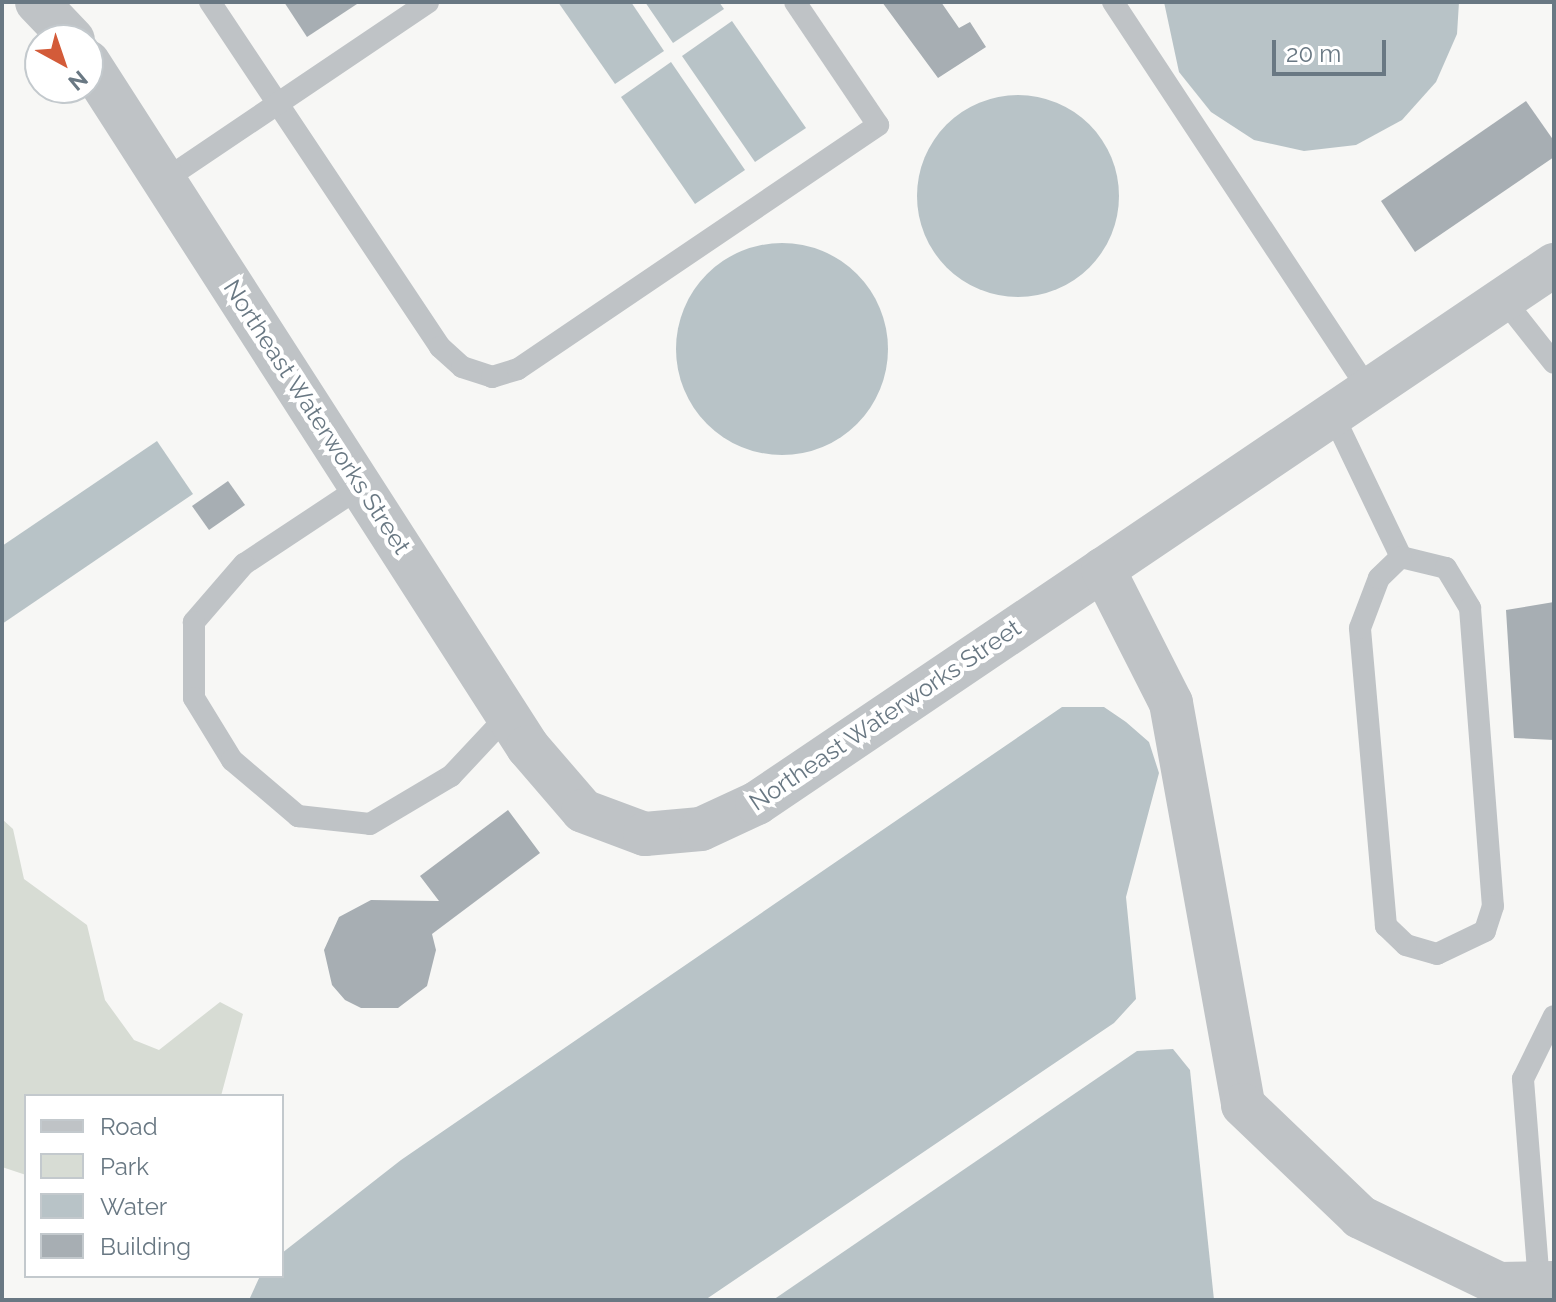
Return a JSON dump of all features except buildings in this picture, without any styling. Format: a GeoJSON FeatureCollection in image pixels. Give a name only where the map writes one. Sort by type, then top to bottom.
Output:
{"type":"FeatureCollection","features":[{"type":"Feature","properties":{"kind":"street"},"geometry":{"type":"LineString","coordinates":[[37,2],[58,24]]}},
{"type":"Feature","properties":{"kind":"street","name":"Northeast Waterworks Street"},"geometry":{"type":"LineString","coordinates":[[104,86],[508,715],[583,811],[645,834],[701,829],[757,803],[1554,265]]}},
{"type":"Feature","properties":{"kind":"street"},"geometry":{"type":"LineString","coordinates":[[1103,569],[1171,703],[1243,1105],[1360,1217],[1499,1284],[1546,1283]]}},
{"type":"Feature","properties":{"kind":"lane"},"geometry":{"type":"LineString","coordinates":[[210,2],[280,101],[440,347],[462,367],[499,376],[878,125],[795,2]]}},
{"type":"Feature","properties":{"kind":"lane"},"geometry":{"type":"LineString","coordinates":[[166,179],[428,2]]}},
{"type":"Feature","properties":{"kind":"lane"},"geometry":{"type":"LineString","coordinates":[[1113,2],[1369,390]]}},
{"type":"Feature","properties":{"kind":"lane"},"geometry":{"type":"LineString","coordinates":[[1504,300],[1554,363]]}},
{"type":"Feature","properties":{"kind":"lane"},"geometry":{"type":"LineString","coordinates":[[1333,415],[1401,557]]}},
{"type":"Feature","properties":{"kind":"lane"},"geometry":{"type":"LineString","coordinates":[[362,486],[244,564],[194,622],[194,698],[232,760],[298,816],[370,824],[451,776],[508,715]]}},
{"type":"Feature","properties":{"kind":"lane"},"geometry":{"type":"LineString","coordinates":[[1401,557],[1446,568],[1470,608],[1493,906],[1485,931],[1437,954],[1394,936],[1384,910],[1360,628],[1379,578],[1401,557]]}},
{"type":"Feature","properties":{"kind":"lane"},"geometry":{"type":"LineString","coordinates":[[1546,1283],[1523,1079],[1554,1016]]}},
{"type":"Feature","properties":{"kind":"green space"},"geometry":{"type":"Polygon","coordinates":[[[2,819],[13,829],[24,879],[87,925],[105,1000],[134,1040],[159,1050],[220,1002],[243,1014],[222,1094],[24,1094],[24,1174],[2,1167],[2,819]]]}},
{"type":"Feature","properties":{"kind":"water"},"geometry":{"type":"Polygon","coordinates":[[[558,2],[631,2],[664,51],[615,84],[558,2]]]}},
{"type":"Feature","properties":{"kind":"water"},"geometry":{"type":"Polygon","coordinates":[[[645,2],[719,2],[724,9],[673,43],[645,2]]]}},
{"type":"Feature","properties":{"kind":"water"},"geometry":{"type":"Polygon","coordinates":[[[1164,2],[1459,2],[1457,34],[1436,82],[1402,120],[1356,145],[1304,151],[1254,140],[1211,112],[1179,72],[1164,2]]]}},
{"type":"Feature","properties":{"kind":"water"},"geometry":{"type":"Polygon","coordinates":[[[732,21],[806,128],[755,162],[682,56],[732,21]]]}},
{"type":"Feature","properties":{"kind":"water"},"geometry":{"type":"Polygon","coordinates":[[[671,62],[745,170],[695,204],[621,97],[671,62]]]}},
{"type":"Feature","properties":{"kind":"water"},"geometry":{"type":"Polygon","coordinates":[[[1018,95],[1057,102],[1090,124],[1112,157],[1119,196],[1112,235],[1090,268],[1057,290],[1018,297],[979,290],[946,268],[924,235],[917,196],[924,157],[946,124],[979,102],[1018,95]]]}},
{"type":"Feature","properties":{"kind":"water"},"geometry":{"type":"Polygon","coordinates":[[[782,243],[822,251],[857,274],[880,309],[888,349],[880,389],[857,424],[822,447],[782,455],[742,447],[707,424],[684,389],[676,349],[684,309],[707,274],[742,251],[782,243]]]}},
{"type":"Feature","properties":{"kind":"water"},"geometry":{"type":"Polygon","coordinates":[[[157,441],[193,494],[2,624],[2,546],[157,441]]]}},
{"type":"Feature","properties":{"kind":"water"},"geometry":{"type":"Polygon","coordinates":[[[1062,707],[1104,707],[1149,742],[1159,773],[1126,897],[1136,999],[1114,1023],[705,1300],[249,1300],[259,1278],[284,1278],[284,1251],[401,1160],[1062,707]]]}},
{"type":"Feature","properties":{"kind":"water"},"geometry":{"type":"Polygon","coordinates":[[[1173,1049],[1190,1070],[1214,1300],[773,1300],[1137,1051],[1173,1049]]]}}]}
